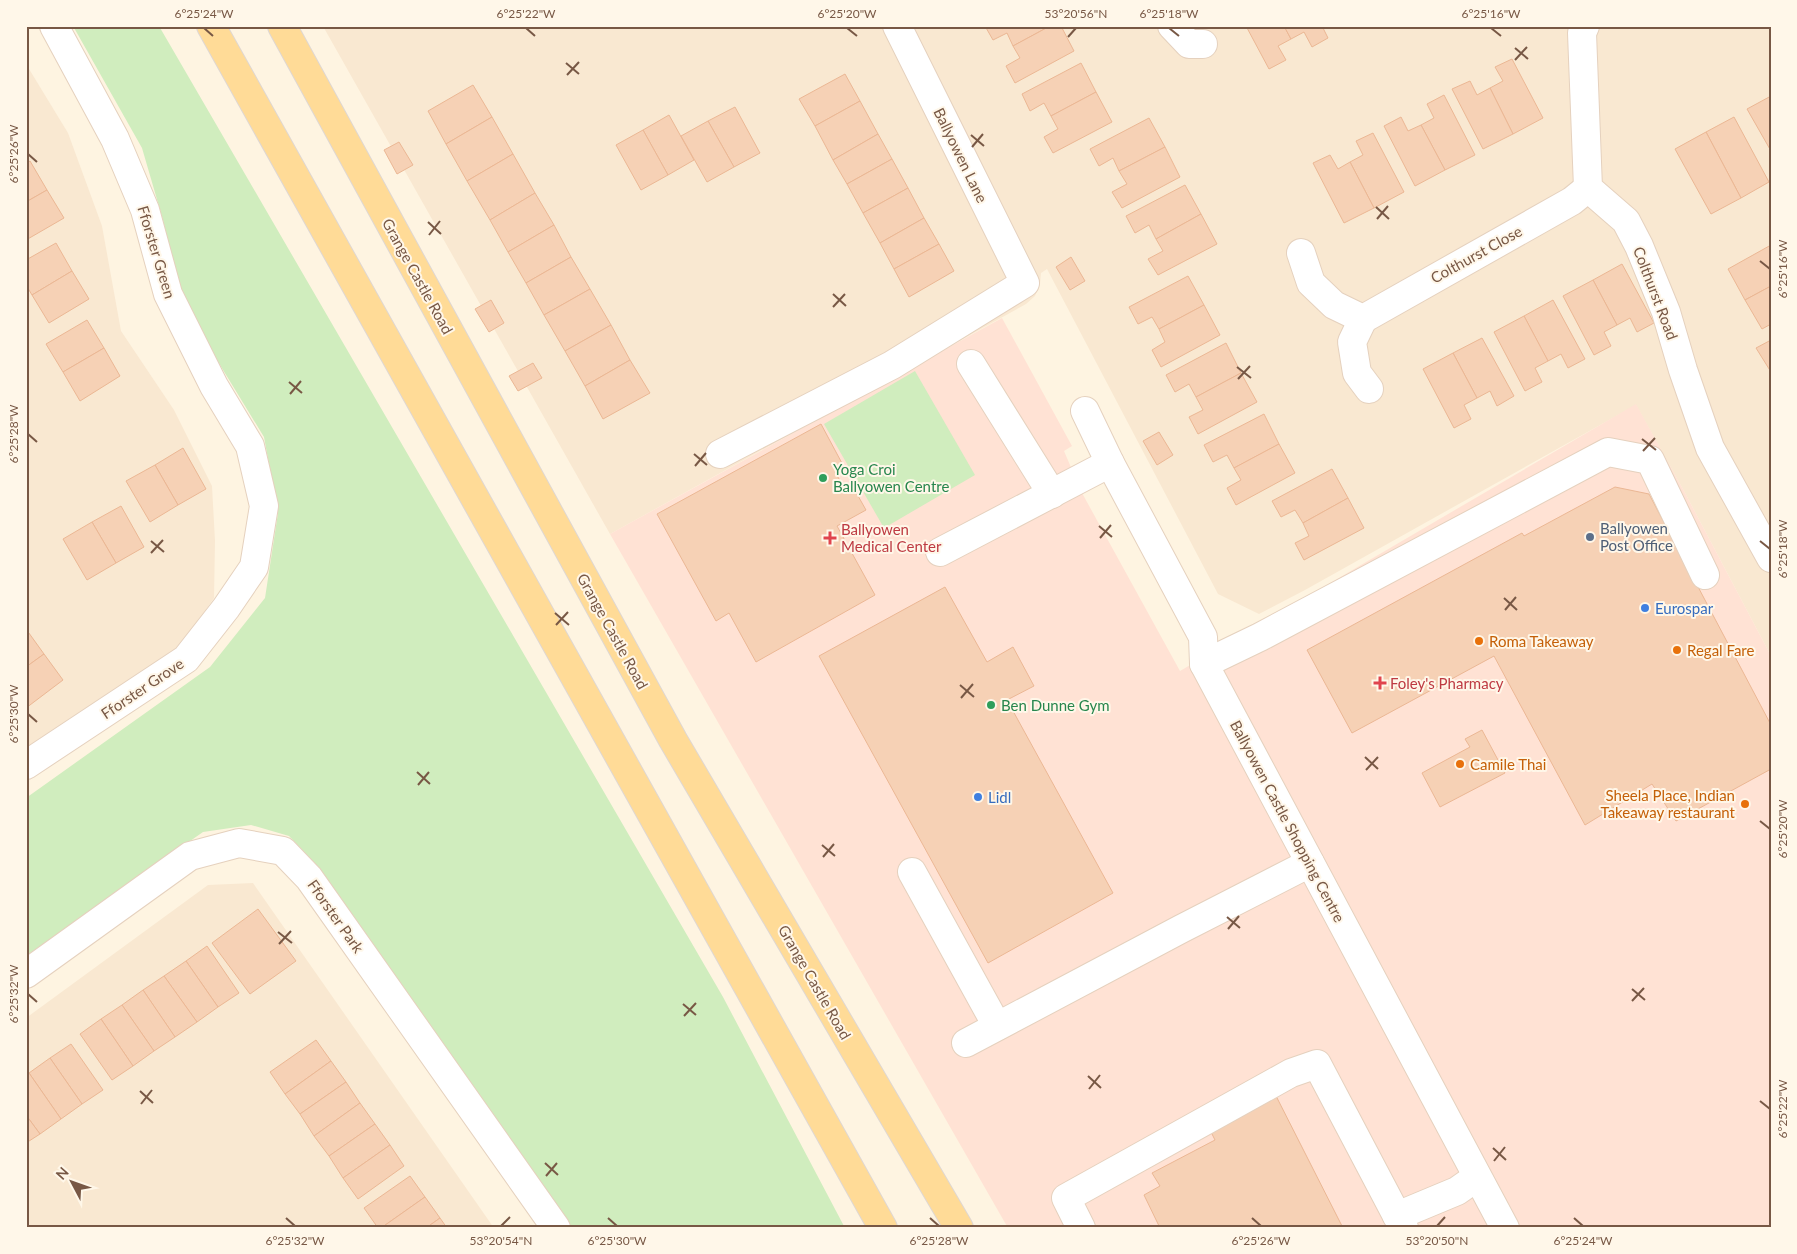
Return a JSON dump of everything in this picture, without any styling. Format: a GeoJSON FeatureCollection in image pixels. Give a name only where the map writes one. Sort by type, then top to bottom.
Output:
{"type":"FeatureCollection","features":[{"type":"Feature","properties":{"kind":"main road"},"geometry":{"type":"LineString","coordinates":[[211,26],[883,1228]]}},
{"type":"Feature","properties":{"kind":"main road","name":"Grange Castle Road"},"geometry":{"type":"LineString","coordinates":[[282,26],[673,740],[959,1228]]}},
{"type":"Feature","properties":{"kind":"street","name":"Fforster Green"},"geometry":{"type":"LineString","coordinates":[[54,26],[115,139],[145,210],[168,294],[214,386],[250,446],[264,506]]}},
{"type":"Feature","properties":{"kind":"street","name":"Ballyowen Lane"},"geometry":{"type":"LineString","coordinates":[[720,454],[892,365],[1025,283],[897,26]]}},
{"type":"Feature","properties":{"kind":"street"},"geometry":{"type":"LineString","coordinates":[[1172,26],[1189,44],[1203,44]]}},
{"type":"Feature","properties":{"kind":"street"},"geometry":{"type":"LineString","coordinates":[[1585,26],[1582,33],[1588,188]]}},
{"type":"Feature","properties":{"kind":"street","name":"Colthurst Close"},"geometry":{"type":"LineString","coordinates":[[1363,318],[1572,201],[1588,188]]}},
{"type":"Feature","properties":{"kind":"street","name":"Colthurst Road"},"geometry":{"type":"LineString","coordinates":[[1588,188],[1626,221],[1639,246],[1666,312],[1683,370],[1710,448],[1771,558]]}},
{"type":"Feature","properties":{"kind":"street"},"geometry":{"type":"LineString","coordinates":[[1301,253],[1311,283],[1334,305],[1363,318],[1352,342],[1357,373],[1370,389]]}},
{"type":"Feature","properties":{"kind":"street"},"geometry":{"type":"LineString","coordinates":[[971,364],[1052,494]]}},
{"type":"Feature","properties":{"kind":"street","name":"Ballyowen Castle Shopping Centre"},"geometry":{"type":"LineString","coordinates":[[1085,411],[1110,463],[1203,637],[1204,664],[1505,1228]]}},
{"type":"Feature","properties":{"kind":"street"},"geometry":{"type":"LineString","coordinates":[[1204,664],[1260,637],[1608,452],[1650,460],[1705,575]]}},
{"type":"Feature","properties":{"kind":"street"},"geometry":{"type":"LineString","coordinates":[[940,552],[1110,463]]}},
{"type":"Feature","properties":{"kind":"street","name":"Fforster Grove"},"geometry":{"type":"LineString","coordinates":[[26,765],[186,660],[226,608],[254,567],[264,506]]}},
{"type":"Feature","properties":{"kind":"street","name":"Fforster Park"},"geometry":{"type":"LineString","coordinates":[[26,974],[190,856],[239,842],[283,851],[309,878],[556,1228]]}},
{"type":"Feature","properties":{"kind":"street"},"geometry":{"type":"LineString","coordinates":[[966,1043],[1180,929],[1310,863]]}},
{"type":"Feature","properties":{"kind":"street"},"geometry":{"type":"LineString","coordinates":[[912,872],[997,1026]]}},
{"type":"Feature","properties":{"kind":"street"},"geometry":{"type":"LineString","coordinates":[[1081,1228],[1066,1198],[1291,1073],[1317,1064],[1400,1222],[1457,1191],[1478,1177]]}},
{"type":"Feature","properties":{"kind":"shaded area"},"geometry":{"type":"Polygon","coordinates":[[[330,26],[1771,26],[1771,656],[1684,491],[1636,405],[1259,614],[1218,594],[1047,269],[1041,273],[1040,284],[1035,296],[1026,304],[610,534],[324,28],[330,26]]]}},
{"type":"Feature","properties":{"kind":"shaded area"},"geometry":{"type":"Polygon","coordinates":[[[26,64],[68,133],[102,226],[121,331],[174,410],[212,486],[215,541],[214,598],[176,652],[26,754],[26,64]]]}},
{"type":"Feature","properties":{"kind":"shaded area"},"geometry":{"type":"Polygon","coordinates":[[[1002,318],[1072,446],[1064,451],[1082,493],[1180,671],[1636,404],[1771,656],[1771,1228],[1008,1228],[610,534],[1002,318]]]}},
{"type":"Feature","properties":{"kind":"shaded area"},"geometry":{"type":"Polygon","coordinates":[[[253,883],[494,1228],[26,1228],[26,1018],[208,885],[253,883]]]}},
{"type":"Feature","properties":{"kind":"green space"},"geometry":{"type":"Polygon","coordinates":[[[73,26],[159,26],[723,997],[845,1228],[569,1228],[314,862],[289,836],[251,825],[203,832],[26,956],[26,798],[210,667],[265,598],[278,513],[264,437],[195,324],[178,281],[142,148],[73,26]]]}},
{"type":"Feature","properties":{"kind":"green space"},"geometry":{"type":"Polygon","coordinates":[[[915,371],[975,475],[884,528],[824,424],[915,371]]]}},
{"type":"Feature","properties":{"kind":"building"},"geometry":{"type":"Polygon","coordinates":[[[985,26],[1050,26],[1013,46],[1007,33],[993,40],[985,26]]]}},
{"type":"Feature","properties":{"kind":"building"},"geometry":{"type":"Polygon","coordinates":[[[1050,26],[1061,26],[1074,51],[1015,83],[1006,66],[1020,58],[1013,46],[1050,26]]]}},
{"type":"Feature","properties":{"kind":"building"},"geometry":{"type":"Polygon","coordinates":[[[1246,26],[1284,26],[1291,39],[1278,46],[1286,60],[1269,69],[1246,26]]]}},
{"type":"Feature","properties":{"kind":"building"},"geometry":{"type":"Polygon","coordinates":[[[1284,26],[1322,26],[1328,38],[1312,47],[1304,32],[1291,39],[1284,26]]]}},
{"type":"Feature","properties":{"kind":"building"},"geometry":{"type":"Polygon","coordinates":[[[1512,59],[1543,118],[1513,134],[1490,88],[1503,81],[1495,67],[1512,59]]]}},
{"type":"Feature","properties":{"kind":"building"},"geometry":{"type":"Polygon","coordinates":[[[1081,63],[1096,92],[1051,116],[1044,103],[1030,111],[1022,94],[1081,63]]]}},
{"type":"Feature","properties":{"kind":"building"},"geometry":{"type":"Polygon","coordinates":[[[845,74],[860,101],[815,126],[799,99],[845,74]]]}},
{"type":"Feature","properties":{"kind":"building"},"geometry":{"type":"Polygon","coordinates":[[[1470,81],[1477,95],[1490,88],[1513,134],[1483,149],[1452,89],[1470,81]]]}},
{"type":"Feature","properties":{"kind":"building"},"geometry":{"type":"Polygon","coordinates":[[[473,85],[492,117],[446,144],[428,111],[473,85]]]}},
{"type":"Feature","properties":{"kind":"building"},"geometry":{"type":"Polygon","coordinates":[[[1096,92],[1112,122],[1053,153],[1044,137],[1058,129],[1051,116],[1096,92]]]}},
{"type":"Feature","properties":{"kind":"building"},"geometry":{"type":"Polygon","coordinates":[[[1444,95],[1475,155],[1445,170],[1421,125],[1434,118],[1427,104],[1444,95]]]}},
{"type":"Feature","properties":{"kind":"building"},"geometry":{"type":"Polygon","coordinates":[[[1771,96],[1771,151],[1747,109],[1771,96]]]}},
{"type":"Feature","properties":{"kind":"building"},"geometry":{"type":"Polygon","coordinates":[[[860,101],[878,134],[833,160],[815,126],[860,101]]]}},
{"type":"Feature","properties":{"kind":"building"},"geometry":{"type":"Polygon","coordinates":[[[735,107],[760,153],[734,167],[708,121],[735,107]]]}},
{"type":"Feature","properties":{"kind":"building"},"geometry":{"type":"Polygon","coordinates":[[[669,115],[694,160],[668,175],[643,130],[669,115]]]}},
{"type":"Feature","properties":{"kind":"building"},"geometry":{"type":"Polygon","coordinates":[[[492,117],[513,154],[467,181],[446,144],[492,117]]]}},
{"type":"Feature","properties":{"kind":"building"},"geometry":{"type":"Polygon","coordinates":[[[1401,117],[1408,131],[1421,125],[1445,170],[1415,186],[1384,126],[1401,117]]]}},
{"type":"Feature","properties":{"kind":"building"},"geometry":{"type":"Polygon","coordinates":[[[1734,117],[1769,182],[1741,198],[1706,132],[1734,117]]]}},
{"type":"Feature","properties":{"kind":"building"},"geometry":{"type":"Polygon","coordinates":[[[1149,118],[1165,147],[1119,171],[1113,158],[1099,166],[1090,149],[1149,118]]]}},
{"type":"Feature","properties":{"kind":"building"},"geometry":{"type":"Polygon","coordinates":[[[708,121],[734,167],[707,182],[681,136],[708,121]]]}},
{"type":"Feature","properties":{"kind":"building"},"geometry":{"type":"Polygon","coordinates":[[[643,130],[668,175],[641,190],[616,145],[643,130]]]}},
{"type":"Feature","properties":{"kind":"building"},"geometry":{"type":"Polygon","coordinates":[[[1706,132],[1741,198],[1711,214],[1675,149],[1706,132]]]}},
{"type":"Feature","properties":{"kind":"building"},"geometry":{"type":"Polygon","coordinates":[[[1373,133],[1404,192],[1374,208],[1350,162],[1363,155],[1356,141],[1373,133]]]}},
{"type":"Feature","properties":{"kind":"building"},"geometry":{"type":"Polygon","coordinates":[[[878,134],[892,159],[847,184],[833,160],[878,134]]]}},
{"type":"Feature","properties":{"kind":"building"},"geometry":{"type":"Polygon","coordinates":[[[399,142],[413,165],[397,174],[384,150],[399,142]]]}},
{"type":"Feature","properties":{"kind":"building"},"geometry":{"type":"Polygon","coordinates":[[[1165,147],[1180,177],[1122,208],[1112,192],[1127,184],[1119,171],[1165,147]]]}},
{"type":"Feature","properties":{"kind":"building"},"geometry":{"type":"Polygon","coordinates":[[[513,154],[535,193],[490,220],[467,181],[513,154]]]}},
{"type":"Feature","properties":{"kind":"building"},"geometry":{"type":"Polygon","coordinates":[[[1330,155],[1338,169],[1350,162],[1374,208],[1344,223],[1313,163],[1330,155]]]}},
{"type":"Feature","properties":{"kind":"building"},"geometry":{"type":"Polygon","coordinates":[[[892,159],[908,188],[863,213],[847,184],[892,159]]]}},
{"type":"Feature","properties":{"kind":"building"},"geometry":{"type":"Polygon","coordinates":[[[30,161],[47,190],[26,202],[26,164],[30,161]]]}},
{"type":"Feature","properties":{"kind":"building"},"geometry":{"type":"Polygon","coordinates":[[[1185,185],[1201,214],[1156,239],[1149,225],[1135,233],[1126,216],[1185,185]]]}},
{"type":"Feature","properties":{"kind":"building"},"geometry":{"type":"Polygon","coordinates":[[[908,188],[924,218],[880,243],[863,213],[908,188]]]}},
{"type":"Feature","properties":{"kind":"building"},"geometry":{"type":"Polygon","coordinates":[[[47,190],[64,218],[26,240],[26,202],[47,190]]]}},
{"type":"Feature","properties":{"kind":"building"},"geometry":{"type":"Polygon","coordinates":[[[535,193],[554,225],[508,252],[490,220],[535,193]]]}},
{"type":"Feature","properties":{"kind":"building"},"geometry":{"type":"Polygon","coordinates":[[[1201,214],[1217,244],[1158,275],[1148,259],[1163,251],[1156,239],[1201,214]]]}},
{"type":"Feature","properties":{"kind":"building"},"geometry":{"type":"Polygon","coordinates":[[[924,218],[939,244],[894,269],[880,243],[924,218]]]}},
{"type":"Feature","properties":{"kind":"building"},"geometry":{"type":"Polygon","coordinates":[[[554,225],[571,257],[526,283],[508,252],[554,225]]]}},
{"type":"Feature","properties":{"kind":"building"},"geometry":{"type":"Polygon","coordinates":[[[56,243],[72,271],[32,295],[26,285],[26,260],[56,243]]]}},
{"type":"Feature","properties":{"kind":"building"},"geometry":{"type":"Polygon","coordinates":[[[939,244],[954,271],[909,297],[894,269],[939,244]]]}},
{"type":"Feature","properties":{"kind":"building"},"geometry":{"type":"Polygon","coordinates":[[[1771,245],[1771,286],[1745,300],[1728,269],[1771,245]]]}},
{"type":"Feature","properties":{"kind":"building"},"geometry":{"type":"Polygon","coordinates":[[[571,257],[590,289],[544,315],[526,283],[571,257]]]}},
{"type":"Feature","properties":{"kind":"building"},"geometry":{"type":"Polygon","coordinates":[[[1071,257],[1085,281],[1070,290],[1056,267],[1071,257]]]}},
{"type":"Feature","properties":{"kind":"building"},"geometry":{"type":"Polygon","coordinates":[[[1622,264],[1654,323],[1637,332],[1630,318],[1617,325],[1593,280],[1622,264]]]}},
{"type":"Feature","properties":{"kind":"building"},"geometry":{"type":"Polygon","coordinates":[[[72,271],[89,299],[49,323],[32,295],[72,271]]]}},
{"type":"Feature","properties":{"kind":"building"},"geometry":{"type":"Polygon","coordinates":[[[1188,276],[1204,305],[1159,329],[1152,317],[1138,324],[1129,307],[1188,276]]]}},
{"type":"Feature","properties":{"kind":"building"},"geometry":{"type":"Polygon","coordinates":[[[1593,280],[1617,325],[1604,332],[1611,346],[1594,355],[1563,296],[1593,280]]]}},
{"type":"Feature","properties":{"kind":"building"},"geometry":{"type":"Polygon","coordinates":[[[1771,286],[1771,324],[1762,329],[1745,300],[1771,286]]]}},
{"type":"Feature","properties":{"kind":"building"},"geometry":{"type":"Polygon","coordinates":[[[590,289],[611,325],[565,351],[544,315],[590,289]]]}},
{"type":"Feature","properties":{"kind":"building"},"geometry":{"type":"Polygon","coordinates":[[[491,300],[504,323],[489,332],[475,309],[491,300]]]}},
{"type":"Feature","properties":{"kind":"building"},"geometry":{"type":"Polygon","coordinates":[[[1553,300],[1585,359],[1568,368],[1561,354],[1548,361],[1524,316],[1553,300]]]}},
{"type":"Feature","properties":{"kind":"building"},"geometry":{"type":"Polygon","coordinates":[[[1204,305],[1220,335],[1161,367],[1152,350],[1165,342],[1159,329],[1204,305]]]}},
{"type":"Feature","properties":{"kind":"building"},"geometry":{"type":"Polygon","coordinates":[[[1524,316],[1548,361],[1535,368],[1542,382],[1525,391],[1494,332],[1524,316]]]}},
{"type":"Feature","properties":{"kind":"building"},"geometry":{"type":"Polygon","coordinates":[[[87,320],[104,348],[63,372],[46,344],[87,320]]]}},
{"type":"Feature","properties":{"kind":"building"},"geometry":{"type":"Polygon","coordinates":[[[611,325],[630,360],[585,386],[565,351],[611,325]]]}},
{"type":"Feature","properties":{"kind":"building"},"geometry":{"type":"Polygon","coordinates":[[[1482,338],[1514,396],[1497,406],[1490,391],[1477,398],[1453,353],[1482,338]]]}},
{"type":"Feature","properties":{"kind":"building"},"geometry":{"type":"Polygon","coordinates":[[[1771,340],[1771,372],[1756,348],[1771,340]]]}},
{"type":"Feature","properties":{"kind":"building"},"geometry":{"type":"Polygon","coordinates":[[[1226,343],[1241,373],[1196,397],[1189,384],[1175,392],[1166,375],[1226,343]]]}},
{"type":"Feature","properties":{"kind":"building"},"geometry":{"type":"Polygon","coordinates":[[[104,348],[120,376],[80,401],[63,372],[104,348]]]}},
{"type":"Feature","properties":{"kind":"building"},"geometry":{"type":"Polygon","coordinates":[[[1453,353],[1477,398],[1464,405],[1471,419],[1454,428],[1423,369],[1453,353]]]}},
{"type":"Feature","properties":{"kind":"building"},"geometry":{"type":"Polygon","coordinates":[[[630,360],[650,393],[603,419],[585,386],[630,360]]]}},
{"type":"Feature","properties":{"kind":"building"},"geometry":{"type":"Polygon","coordinates":[[[533,363],[542,378],[518,391],[509,376],[533,363]]]}},
{"type":"Feature","properties":{"kind":"building"},"geometry":{"type":"Polygon","coordinates":[[[1241,373],[1257,402],[1198,434],[1189,417],[1203,410],[1196,397],[1241,373]]]}},
{"type":"Feature","properties":{"kind":"building"},"geometry":{"type":"Polygon","coordinates":[[[1264,414],[1279,444],[1234,468],[1227,455],[1213,462],[1204,445],[1264,414]]]}},
{"type":"Feature","properties":{"kind":"building"},"geometry":{"type":"Polygon","coordinates":[[[821,424],[844,467],[835,472],[846,491],[853,487],[866,510],[837,526],[875,595],[756,662],[729,613],[716,621],[657,514],[821,424]]]}},
{"type":"Feature","properties":{"kind":"building"},"geometry":{"type":"Polygon","coordinates":[[[1159,432],[1173,455],[1157,465],[1143,441],[1159,432]]]}},
{"type":"Feature","properties":{"kind":"building"},"geometry":{"type":"Polygon","coordinates":[[[1279,444],[1295,473],[1236,505],[1227,488],[1241,480],[1234,468],[1279,444]]]}},
{"type":"Feature","properties":{"kind":"building"},"geometry":{"type":"Polygon","coordinates":[[[183,448],[206,489],[178,505],[155,465],[183,448]]]}},
{"type":"Feature","properties":{"kind":"building"},"geometry":{"type":"Polygon","coordinates":[[[155,465],[178,505],[150,522],[126,481],[155,465]]]}},
{"type":"Feature","properties":{"kind":"building"},"geometry":{"type":"Polygon","coordinates":[[[1332,469],[1348,498],[1303,523],[1295,510],[1281,517],[1272,501],[1332,469]]]}},
{"type":"Feature","properties":{"kind":"building"},"geometry":{"type":"Polygon","coordinates":[[[1615,487],[1649,494],[1771,725],[1771,769],[1676,821],[1652,784],[1585,825],[1494,656],[1352,733],[1307,650],[1522,533],[1524,536],[1615,487]]]}},
{"type":"Feature","properties":{"kind":"building"},"geometry":{"type":"Polygon","coordinates":[[[1348,498],[1364,528],[1304,560],[1295,543],[1309,536],[1303,523],[1348,498]]]}},
{"type":"Feature","properties":{"kind":"building"},"geometry":{"type":"Polygon","coordinates":[[[121,506],[144,547],[116,563],[92,522],[121,506]]]}},
{"type":"Feature","properties":{"kind":"building"},"geometry":{"type":"Polygon","coordinates":[[[92,522],[116,563],[87,580],[63,539],[92,522]]]}},
{"type":"Feature","properties":{"kind":"building","name":"Lidl"},"geometry":{"type":"Polygon","coordinates":[[[945,587],[987,662],[1013,647],[1034,686],[1007,700],[1113,893],[988,963],[819,656],[945,587]]]}},
{"type":"Feature","properties":{"kind":"building"},"geometry":{"type":"Polygon","coordinates":[[[26,629],[44,654],[26,667],[26,629]]]}},
{"type":"Feature","properties":{"kind":"building"},"geometry":{"type":"Polygon","coordinates":[[[44,654],[63,680],[26,708],[26,667],[44,654]]]}},
{"type":"Feature","properties":{"kind":"building"},"geometry":{"type":"Polygon","coordinates":[[[1482,730],[1505,773],[1440,807],[1422,773],[1470,747],[1465,739],[1482,730]]]}},
{"type":"Feature","properties":{"kind":"building"},"geometry":{"type":"Polygon","coordinates":[[[258,909],[296,961],[250,994],[212,943],[258,909]]]}},
{"type":"Feature","properties":{"kind":"building"},"geometry":{"type":"Polygon","coordinates":[[[207,946],[239,993],[218,1007],[186,961],[207,946]]]}},
{"type":"Feature","properties":{"kind":"building"},"geometry":{"type":"Polygon","coordinates":[[[186,961],[218,1007],[197,1022],[164,976],[186,961]]]}},
{"type":"Feature","properties":{"kind":"building"},"geometry":{"type":"Polygon","coordinates":[[[164,976],[197,1022],[175,1037],[143,990],[164,976]]]}},
{"type":"Feature","properties":{"kind":"building"},"geometry":{"type":"Polygon","coordinates":[[[143,990],[175,1037],[154,1051],[122,1005],[143,990]]]}},
{"type":"Feature","properties":{"kind":"building"},"geometry":{"type":"Polygon","coordinates":[[[122,1005],[154,1051],[133,1066],[101,1019],[122,1005]]]}},
{"type":"Feature","properties":{"kind":"building"},"geometry":{"type":"Polygon","coordinates":[[[101,1019],[133,1066],[112,1080],[80,1034],[101,1019]]]}},
{"type":"Feature","properties":{"kind":"building"},"geometry":{"type":"Polygon","coordinates":[[[316,1040],[331,1061],[285,1094],[270,1072],[316,1040]]]}},
{"type":"Feature","properties":{"kind":"building"},"geometry":{"type":"Polygon","coordinates":[[[71,1044],[103,1090],[82,1104],[50,1058],[71,1044]]]}},
{"type":"Feature","properties":{"kind":"building"},"geometry":{"type":"Polygon","coordinates":[[[50,1058],[82,1104],[61,1119],[29,1073],[50,1058]]]}},
{"type":"Feature","properties":{"kind":"building"},"geometry":{"type":"Polygon","coordinates":[[[331,1061],[346,1082],[300,1114],[285,1094],[331,1061]]]}},
{"type":"Feature","properties":{"kind":"building"},"geometry":{"type":"Polygon","coordinates":[[[29,1073],[61,1119],[40,1134],[26,1115],[26,1074],[29,1073]]]}},
{"type":"Feature","properties":{"kind":"building"},"geometry":{"type":"Polygon","coordinates":[[[346,1082],[360,1103],[314,1136],[300,1114],[346,1082]]]}},
{"type":"Feature","properties":{"kind":"building"},"geometry":{"type":"Polygon","coordinates":[[[1272,1088],[1343,1228],[1160,1228],[1144,1195],[1160,1186],[1152,1173],[1215,1140],[1211,1132],[1272,1088]]]}},
{"type":"Feature","properties":{"kind":"building"},"geometry":{"type":"Polygon","coordinates":[[[360,1103],[375,1124],[329,1156],[314,1136],[360,1103]]]}},
{"type":"Feature","properties":{"kind":"building"},"geometry":{"type":"Polygon","coordinates":[[[26,1115],[40,1134],[26,1143],[26,1115]]]}},
{"type":"Feature","properties":{"kind":"building"},"geometry":{"type":"Polygon","coordinates":[[[375,1124],[390,1145],[343,1178],[329,1156],[375,1124]]]}},
{"type":"Feature","properties":{"kind":"building"},"geometry":{"type":"Polygon","coordinates":[[[390,1145],[404,1166],[358,1199],[343,1178],[390,1145]]]}},
{"type":"Feature","properties":{"kind":"building"},"geometry":{"type":"Polygon","coordinates":[[[410,1176],[425,1197],[381,1228],[378,1228],[364,1208],[410,1176]]]}},
{"type":"Feature","properties":{"kind":"building"},"geometry":{"type":"Polygon","coordinates":[[[425,1197],[440,1218],[426,1228],[381,1228],[425,1197]]]}},
{"type":"Feature","properties":{"kind":"building"},"geometry":{"type":"Polygon","coordinates":[[[440,1218],[447,1228],[426,1228],[440,1218]]]}},
{"type":"Feature","properties":{"kind":"place","name":"Yoga Croi Ballyowen Centre"},"geometry":{"type":"Point","coordinates":[823,478]}},
{"type":"Feature","properties":{"kind":"place","name":"Ballyowen Post Office"},"geometry":{"type":"Point","coordinates":[1590,537]}},
{"type":"Feature","properties":{"kind":"place","name":"Ballyowen Medical Center"},"geometry":{"type":"Point","coordinates":[830,538]}},
{"type":"Feature","properties":{"kind":"place","name":"Eurospar"},"geometry":{"type":"Point","coordinates":[1645,608]}},
{"type":"Feature","properties":{"kind":"place","name":"Roma Takeaway"},"geometry":{"type":"Point","coordinates":[1479,641]}},
{"type":"Feature","properties":{"kind":"place","name":"Regal Fare"},"geometry":{"type":"Point","coordinates":[1677,650]}},
{"type":"Feature","properties":{"kind":"place","name":"Foley's Pharmacy"},"geometry":{"type":"Point","coordinates":[1380,683]}},
{"type":"Feature","properties":{"kind":"place","name":"Ben Dunne Gym"},"geometry":{"type":"Point","coordinates":[991,705]}},
{"type":"Feature","properties":{"kind":"place","name":"Camile Thai"},"geometry":{"type":"Point","coordinates":[1460,764]}},
{"type":"Feature","properties":{"kind":"place","name":"Lidl"},"geometry":{"type":"Point","coordinates":[978,797]}},
{"type":"Feature","properties":{"kind":"place","name":"Sheela Place, Indian Takeaway restaurant"},"geometry":{"type":"Point","coordinates":[1745,804]}}]}
